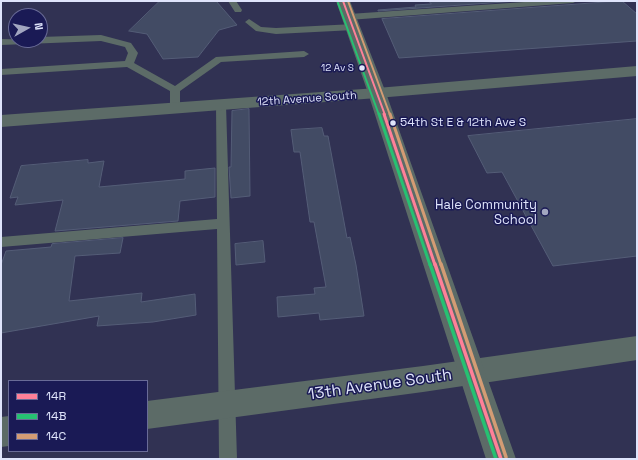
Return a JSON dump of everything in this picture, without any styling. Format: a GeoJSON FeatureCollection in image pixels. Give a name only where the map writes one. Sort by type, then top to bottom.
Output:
{"type":"FeatureCollection","features":[{"type":"Feature","properties":{"kind":"street"},"geometry":{"type":"LineString","coordinates":[[349,15],[377,93],[470,372],[501,459]]}},
{"type":"Feature","properties":{"kind":"street","name":"12th Avenue South"},"geometry":{"type":"LineString","coordinates":[[1,121],[175,109],[637,71]]}},
{"type":"Feature","properties":{"kind":"street","name":"13th Avenue South"},"geometry":{"type":"LineString","coordinates":[[148,415],[227,406],[637,348]]}},
{"type":"Feature","properties":{"kind":"lane"},"geometry":{"type":"LineString","coordinates":[[232,1],[238,10]]}},
{"type":"Feature","properties":{"kind":"lane"},"geometry":{"type":"LineString","coordinates":[[249,22],[259,29],[276,31],[349,15],[574,1]]}},
{"type":"Feature","properties":{"kind":"lane"},"geometry":{"type":"LineString","coordinates":[[48,40],[101,38],[115,41],[128,45],[133,53],[129,64]]}},
{"type":"Feature","properties":{"kind":"lane"},"geometry":{"type":"LineString","coordinates":[[175,90],[219,60],[304,54]]}},
{"type":"Feature","properties":{"kind":"lane"},"geometry":{"type":"LineString","coordinates":[[1,72],[129,64],[175,90]]}},
{"type":"Feature","properties":{"kind":"lane"},"geometry":{"type":"LineString","coordinates":[[175,90],[175,109]]}},
{"type":"Feature","properties":{"kind":"lane"},"geometry":{"type":"LineString","coordinates":[[221,105],[228,459]]}},
{"type":"Feature","properties":{"kind":"lane"},"geometry":{"type":"LineString","coordinates":[[1,242],[223,223]]}},
{"type":"Feature","properties":{"kind":"building"},"geometry":{"type":"Polygon","coordinates":[[[160,1],[216,1],[237,25],[219,30],[198,57],[163,59],[147,34],[129,31],[160,1]]]}},
{"type":"Feature","properties":{"kind":"building"},"geometry":{"type":"Polygon","coordinates":[[[429,1],[517,1],[378,11],[431,4],[429,1]]]}},
{"type":"Feature","properties":{"kind":"building"},"geometry":{"type":"Polygon","coordinates":[[[622,1],[637,14],[637,41],[399,58],[382,19],[622,1]]]}},
{"type":"Feature","properties":{"kind":"building"},"geometry":{"type":"Polygon","coordinates":[[[249,109],[250,196],[231,198],[229,167],[231,167],[232,111],[249,109]]]}},
{"type":"Feature","properties":{"kind":"building"},"geometry":{"type":"Polygon","coordinates":[[[637,119],[637,256],[553,266],[502,172],[487,173],[468,136],[637,119]]]}},
{"type":"Feature","properties":{"kind":"building"},"geometry":{"type":"Polygon","coordinates":[[[322,128],[324,136],[328,136],[347,238],[350,237],[356,265],[364,316],[320,320],[319,313],[278,317],[277,297],[315,294],[314,288],[326,287],[314,222],[310,222],[300,152],[294,152],[291,130],[322,128]]]}},
{"type":"Feature","properties":{"kind":"building"},"geometry":{"type":"Polygon","coordinates":[[[88,160],[88,163],[104,161],[99,187],[185,179],[185,171],[215,168],[215,197],[180,201],[178,221],[55,231],[63,200],[15,205],[18,197],[10,198],[21,166],[88,160]]]}},
{"type":"Feature","properties":{"kind":"building"},"geometry":{"type":"Polygon","coordinates":[[[123,238],[120,253],[75,256],[69,301],[142,293],[141,302],[195,294],[196,315],[153,322],[97,326],[99,316],[1,333],[1,265],[6,251],[51,247],[52,244],[123,238]]]}},
{"type":"Feature","properties":{"kind":"building"},"geometry":{"type":"Polygon","coordinates":[[[263,241],[265,262],[236,265],[235,244],[263,241]]]}},
{"type":"Feature","properties":{"kind":"transit line","name":"14R"},"geometry":{"type":"LineString","coordinates":[[343,1],[377,93],[501,459]]}},
{"type":"Feature","properties":{"kind":"transit line","name":"14C"},"geometry":{"type":"LineString","coordinates":[[348,1],[382,91],[506,457]]}},
{"type":"Feature","properties":{"kind":"transit line","name":"14B"},"geometry":{"type":"LineString","coordinates":[[338,3],[372,95],[496,459]]}},
{"type":"Feature","properties":{"kind":"place","name":"12 Av S"},"geometry":{"type":"Point","coordinates":[362,68]}},
{"type":"Feature","properties":{"kind":"place","name":"54th St E & 12th Ave S"},"geometry":{"type":"Point","coordinates":[393,123]}},
{"type":"Feature","properties":{"kind":"place","name":"Hale Community School"},"geometry":{"type":"Point","coordinates":[545,212]}}]}
